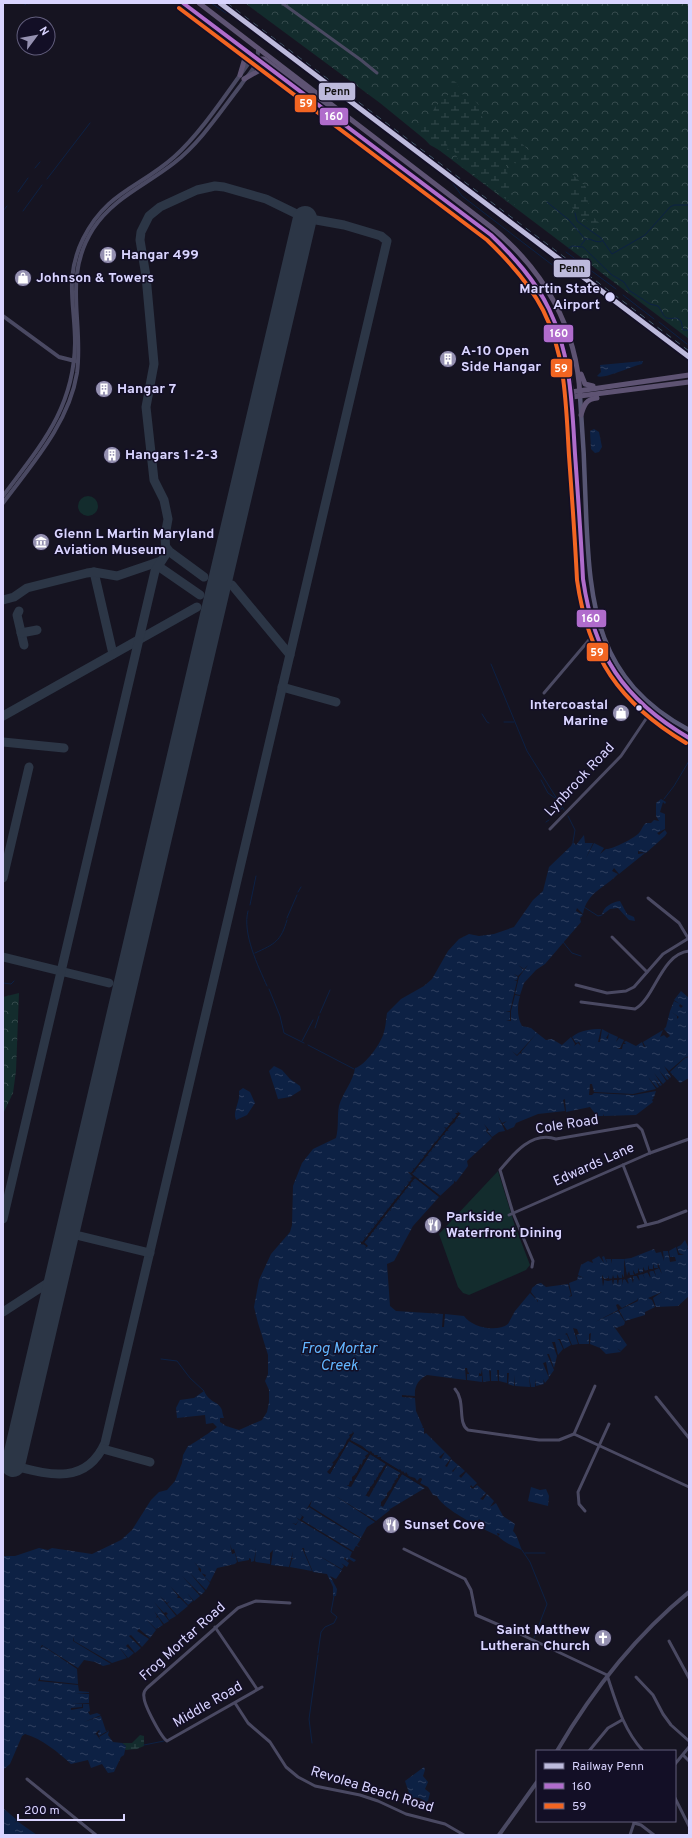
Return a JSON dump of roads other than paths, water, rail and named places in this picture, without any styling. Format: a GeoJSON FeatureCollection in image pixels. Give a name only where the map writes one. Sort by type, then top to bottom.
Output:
{"type":"FeatureCollection","features":[{"type":"Feature","properties":{"kind":"main road"},"geometry":{"type":"LineString","coordinates":[[183,3],[474,222],[516,259],[540,292],[556,324],[566,357],[572,394],[584,587],[587,609],[594,632],[602,652],[614,672],[630,693],[650,712],[689,738]]}},
{"type":"Feature","properties":{"kind":"main road"},"geometry":{"type":"LineString","coordinates":[[199,3],[491,227],[518,252],[537,274],[557,306],[568,332],[576,363],[580,394],[590,580],[594,606],[600,627],[612,655],[625,676],[654,707],[689,730]]}},
{"type":"Feature","properties":{"kind":"main road"},"geometry":{"type":"LineString","coordinates":[[224,34],[244,55],[245,63],[240,75]]}},
{"type":"Feature","properties":{"kind":"main road"},"geometry":{"type":"LineString","coordinates":[[257,58],[264,59],[354,123]]}},
{"type":"Feature","properties":{"kind":"main road"},"geometry":{"type":"LineString","coordinates":[[244,79],[260,70],[273,71]]}},
{"type":"Feature","properties":{"kind":"main road"},"geometry":{"type":"LineString","coordinates":[[576,363],[580,368],[583,382],[588,386],[620,383],[625,385]]}},
{"type":"Feature","properties":{"kind":"main road"},"geometry":{"type":"LineString","coordinates":[[580,394],[689,374]]}},
{"type":"Feature","properties":{"kind":"main road"},"geometry":{"type":"LineString","coordinates":[[572,394],[613,393],[688,382]]}},
{"type":"Feature","properties":{"kind":"main road"},"geometry":{"type":"LineString","coordinates":[[581,415],[585,403],[589,400],[613,393]]}},
{"type":"Feature","properties":{"kind":"street"},"geometry":{"type":"LineString","coordinates":[[282,3],[362,60],[377,73]]}},
{"type":"Feature","properties":{"kind":"street"},"geometry":{"type":"LineString","coordinates":[[3,496],[39,446],[61,411],[70,385],[79,341],[75,282],[81,255],[88,238],[102,217],[113,205],[174,163],[196,142],[256,64],[258,48]]}},
{"type":"Feature","properties":{"kind":"street"},"geometry":{"type":"LineString","coordinates":[[3,503],[57,427],[71,395],[77,373],[71,284],[76,255],[83,238],[96,218],[109,203],[129,187],[167,162],[192,138],[251,60],[257,58]]}},
{"type":"Feature","properties":{"kind":"street"},"geometry":{"type":"LineString","coordinates":[[192,138],[196,142]]}},
{"type":"Feature","properties":{"kind":"street"},"geometry":{"type":"LineString","coordinates":[[3,316],[59,358],[75,361]]}},
{"type":"Feature","properties":{"kind":"street"},"geometry":{"type":"LineString","coordinates":[[544,693],[594,632],[600,627]]}},
{"type":"Feature","properties":{"kind":"street","name":"Lynbrook Road"},"geometry":{"type":"LineString","coordinates":[[550,830],[621,756],[654,707]]}},
{"type":"Feature","properties":{"kind":"street"},"geometry":{"type":"LineString","coordinates":[[576,985],[599,991],[621,992],[634,987],[646,972],[666,952],[689,938],[679,923],[648,898]]}},
{"type":"Feature","properties":{"kind":"street"},"geometry":{"type":"LineString","coordinates":[[612,937],[646,972]]}},
{"type":"Feature","properties":{"kind":"street"},"geometry":{"type":"LineString","coordinates":[[581,1002],[635,1009],[642,1003],[668,964],[683,953],[689,952]]}},
{"type":"Feature","properties":{"kind":"street","name":"Cole Road"},"geometry":{"type":"LineString","coordinates":[[511,1214],[500,1170],[518,1150],[529,1142],[542,1137],[556,1139],[637,1125],[642,1130],[650,1153]]}},
{"type":"Feature","properties":{"kind":"street","name":"Edwards Lane"},"geometry":{"type":"LineString","coordinates":[[511,1214],[650,1153],[689,1139]]}},
{"type":"Feature","properties":{"kind":"street"},"geometry":{"type":"LineString","coordinates":[[623,1165],[646,1224]]}},
{"type":"Feature","properties":{"kind":"street"},"geometry":{"type":"LineString","coordinates":[[638,1227],[658,1222],[686,1211]]}},
{"type":"Feature","properties":{"kind":"street"},"geometry":{"type":"LineString","coordinates":[[511,1214],[533,1262],[532,1267]]}},
{"type":"Feature","properties":{"kind":"street"},"geometry":{"type":"LineString","coordinates":[[455,1389],[461,1398],[463,1424],[468,1430],[539,1440],[559,1440],[574,1434],[595,1386]]}},
{"type":"Feature","properties":{"kind":"street"},"geometry":{"type":"LineString","coordinates":[[656,1397],[689,1438]]}},
{"type":"Feature","properties":{"kind":"street"},"geometry":{"type":"LineString","coordinates":[[585,1510],[579,1504],[578,1492],[608,1424]]}},
{"type":"Feature","properties":{"kind":"street"},"geometry":{"type":"LineString","coordinates":[[574,1434],[689,1487]]}},
{"type":"Feature","properties":{"kind":"street"},"geometry":{"type":"LineString","coordinates":[[404,1549],[465,1579],[471,1590],[476,1615],[607,1675],[622,1720],[640,1750]]}},
{"type":"Feature","properties":{"kind":"street"},"geometry":{"type":"LineString","coordinates":[[558,1750],[607,1675],[671,1607],[689,1592]]}},
{"type":"Feature","properties":{"kind":"street","name":"Frog Mortar Road"},"geometry":{"type":"LineString","coordinates":[[166,1740],[162,1736],[145,1703],[144,1692],[234,1610],[248,1603],[264,1601],[290,1603]]}},
{"type":"Feature","properties":{"kind":"street"},"geometry":{"type":"LineString","coordinates":[[215,1627],[257,1689]]}},
{"type":"Feature","properties":{"kind":"street"},"geometry":{"type":"LineString","coordinates":[[669,1641],[689,1678]]}},
{"type":"Feature","properties":{"kind":"street"},"geometry":{"type":"LineString","coordinates":[[636,1677],[654,1695],[671,1725],[689,1741]]}},
{"type":"Feature","properties":{"kind":"street","name":"Middle Road"},"geometry":{"type":"LineString","coordinates":[[166,1740],[262,1687]]}},
{"type":"Feature","properties":{"kind":"street","name":"Revolea Beach Road"},"geometry":{"type":"LineString","coordinates":[[235,1703],[248,1723],[270,1742],[286,1767],[298,1778],[315,1786],[333,1791],[360,1795],[378,1800],[406,1814],[445,1824],[464,1835]]}},
{"type":"Feature","properties":{"kind":"street"},"geometry":{"type":"LineString","coordinates":[[590,1750],[608,1728],[622,1720]]}},
{"type":"Feature","properties":{"kind":"street"},"geometry":{"type":"LineString","coordinates":[[676,1763],[689,1747]]}},
{"type":"Feature","properties":{"kind":"street"},"geometry":{"type":"LineString","coordinates":[[684,1755],[689,1761]]}},
{"type":"Feature","properties":{"kind":"street"},"geometry":{"type":"LineString","coordinates":[[27,1779],[96,1835]]}},
{"type":"Feature","properties":{"kind":"street"},"geometry":{"type":"LineString","coordinates":[[499,1835],[536,1783]]}},
{"type":"Feature","properties":{"kind":"street"},"geometry":{"type":"LineString","coordinates":[[676,1800],[689,1826]]}},
{"type":"Feature","properties":{"kind":"street"},"geometry":{"type":"LineString","coordinates":[[630,1835],[635,1822],[645,1827],[654,1835]]}},
{"type":"Feature","properties":{"kind":"water"},"geometry":{"type":"Polygon","coordinates":[[[643,361],[642,364],[605,376],[597,376],[601,372],[600,365],[643,361]]]}},
{"type":"Feature","properties":{"kind":"water"},"geometry":{"type":"Polygon","coordinates":[[[594,429],[599,432],[602,447],[599,452],[595,453],[591,449],[590,431],[594,429]]]}},
{"type":"Feature","properties":{"kind":"water","name":"Frog Mortar Creek"},"geometry":{"type":"Polygon","coordinates":[[[661,799],[666,802],[665,804],[663,802],[660,812],[665,814],[665,829],[657,833],[659,835],[665,830],[667,833],[665,836],[646,853],[638,851],[638,854],[645,853],[619,874],[614,868],[612,871],[618,874],[592,895],[588,900],[583,914],[577,908],[576,911],[583,915],[580,918],[581,922],[545,964],[536,970],[524,983],[520,995],[515,994],[519,977],[528,965],[524,969],[518,965],[524,970],[518,976],[514,974],[518,977],[517,980],[514,980],[517,981],[511,1007],[510,1011],[505,1012],[510,1012],[510,1020],[506,1021],[511,1021],[511,1011],[515,995],[520,996],[518,1011],[522,1026],[531,1028],[546,1040],[552,1039],[562,1045],[571,1037],[575,1044],[574,1046],[578,1043],[581,1046],[579,1042],[576,1043],[572,1037],[582,1031],[601,1029],[598,1042],[600,1042],[602,1029],[618,1037],[616,1042],[619,1038],[624,1040],[620,1048],[617,1049],[622,1049],[623,1044],[626,1044],[624,1042],[626,1041],[636,1046],[642,1042],[644,1047],[648,1045],[645,1046],[643,1042],[663,1030],[660,1037],[664,1035],[667,1038],[670,1036],[664,1029],[666,1027],[670,1011],[674,1001],[680,1004],[674,1000],[681,991],[689,998],[689,1056],[684,1058],[669,1071],[664,1066],[671,1077],[670,1078],[666,1074],[669,1079],[667,1080],[659,1070],[666,1081],[663,1084],[654,1073],[662,1085],[660,1086],[654,1078],[659,1087],[657,1088],[648,1077],[656,1089],[633,1094],[594,1092],[592,1084],[590,1084],[589,1095],[594,1093],[634,1095],[656,1091],[654,1097],[652,1097],[654,1098],[652,1100],[653,1102],[636,1115],[604,1116],[604,1114],[603,1116],[597,1116],[590,1107],[566,1112],[565,1099],[563,1100],[565,1111],[538,1114],[516,1123],[514,1127],[507,1130],[503,1124],[507,1121],[502,1123],[498,1116],[505,1131],[499,1132],[492,1137],[484,1124],[487,1129],[486,1131],[492,1138],[467,1161],[468,1166],[456,1182],[454,1181],[454,1183],[440,1196],[412,1174],[443,1135],[445,1135],[444,1134],[460,1114],[459,1113],[411,1173],[408,1172],[414,1177],[399,1196],[397,1195],[398,1196],[361,1244],[367,1246],[364,1243],[409,1185],[411,1186],[410,1184],[415,1178],[439,1197],[413,1226],[394,1261],[387,1264],[390,1306],[396,1311],[443,1314],[442,1327],[444,1327],[445,1314],[464,1316],[472,1323],[484,1328],[503,1327],[508,1324],[515,1311],[530,1293],[537,1300],[537,1302],[538,1301],[531,1292],[532,1288],[537,1284],[541,1283],[546,1287],[568,1284],[571,1295],[569,1297],[572,1296],[569,1283],[577,1280],[578,1276],[584,1278],[578,1275],[581,1265],[588,1261],[593,1263],[592,1260],[599,1256],[604,1263],[602,1257],[604,1256],[607,1263],[606,1259],[611,1259],[612,1264],[612,1259],[631,1258],[654,1249],[656,1253],[661,1252],[664,1261],[663,1251],[668,1251],[670,1262],[676,1261],[675,1257],[670,1257],[669,1251],[676,1247],[678,1255],[684,1255],[679,1253],[677,1247],[685,1240],[688,1247],[687,1249],[689,1249],[689,1296],[678,1306],[656,1307],[653,1298],[662,1292],[648,1298],[652,1300],[655,1307],[645,1312],[645,1315],[625,1321],[619,1310],[638,1301],[637,1298],[637,1300],[622,1308],[618,1304],[616,1305],[618,1310],[595,1322],[618,1311],[625,1322],[624,1325],[616,1328],[613,1325],[627,1345],[621,1351],[617,1348],[621,1352],[606,1354],[600,1348],[590,1344],[591,1333],[589,1334],[589,1344],[579,1344],[576,1335],[579,1334],[577,1329],[573,1328],[578,1344],[572,1345],[567,1333],[565,1334],[567,1335],[571,1345],[564,1349],[560,1339],[557,1339],[559,1340],[563,1349],[558,1355],[555,1342],[552,1342],[557,1356],[554,1368],[549,1354],[547,1354],[554,1370],[549,1377],[546,1362],[543,1363],[549,1378],[545,1383],[543,1379],[544,1384],[536,1386],[535,1379],[535,1387],[531,1387],[529,1376],[530,1387],[515,1386],[514,1375],[514,1386],[508,1384],[509,1373],[507,1373],[507,1383],[499,1381],[499,1370],[497,1370],[498,1381],[491,1381],[491,1371],[489,1370],[490,1381],[483,1382],[482,1369],[479,1376],[482,1376],[482,1382],[467,1380],[467,1374],[469,1374],[469,1372],[468,1373],[467,1368],[465,1368],[466,1380],[427,1375],[418,1383],[415,1389],[415,1396],[402,1395],[402,1397],[415,1398],[416,1411],[423,1427],[422,1428],[424,1428],[424,1434],[426,1433],[445,1452],[451,1458],[445,1466],[447,1467],[451,1459],[458,1465],[465,1471],[459,1476],[461,1478],[466,1472],[477,1483],[473,1487],[471,1485],[470,1487],[473,1489],[477,1485],[486,1493],[480,1499],[483,1500],[487,1494],[494,1501],[490,1507],[496,1503],[503,1516],[515,1524],[513,1531],[522,1550],[477,1526],[481,1521],[479,1519],[476,1525],[454,1512],[443,1504],[437,1496],[433,1495],[428,1487],[420,1483],[422,1479],[420,1478],[418,1482],[350,1440],[353,1432],[328,1473],[330,1474],[349,1441],[369,1453],[353,1477],[354,1478],[349,1485],[347,1485],[350,1487],[370,1454],[386,1464],[366,1495],[368,1496],[387,1465],[401,1473],[381,1506],[402,1474],[425,1488],[390,1509],[389,1508],[390,1510],[376,1521],[334,1495],[375,1522],[367,1527],[361,1538],[310,1506],[312,1500],[306,1510],[309,1507],[361,1539],[357,1545],[360,1547],[356,1546],[353,1551],[302,1520],[304,1517],[298,1513],[302,1516],[300,1520],[296,1517],[299,1520],[352,1552],[350,1557],[356,1560],[354,1562],[349,1559],[347,1561],[345,1557],[344,1559],[349,1563],[347,1567],[341,1563],[344,1566],[342,1569],[316,1554],[342,1570],[336,1579],[330,1576],[337,1589],[336,1596],[333,1596],[333,1587],[327,1574],[313,1572],[304,1548],[302,1548],[312,1571],[290,1567],[292,1559],[295,1559],[292,1558],[293,1551],[289,1567],[271,1565],[273,1550],[270,1553],[270,1564],[256,1562],[256,1548],[254,1561],[251,1562],[251,1559],[249,1558],[249,1560],[238,1562],[234,1549],[232,1550],[230,1544],[232,1554],[235,1553],[237,1562],[235,1564],[217,1568],[210,1582],[206,1578],[210,1583],[206,1590],[189,1572],[205,1591],[201,1595],[182,1576],[200,1596],[194,1601],[187,1593],[193,1601],[188,1605],[170,1586],[178,1596],[177,1598],[180,1598],[188,1606],[177,1615],[167,1604],[170,1601],[167,1603],[160,1596],[176,1616],[169,1620],[166,1615],[168,1614],[166,1612],[164,1613],[154,1602],[169,1621],[164,1624],[154,1611],[157,1616],[156,1618],[158,1617],[163,1625],[156,1629],[145,1618],[156,1630],[150,1638],[139,1629],[137,1631],[149,1639],[142,1647],[131,1635],[129,1636],[141,1648],[135,1653],[128,1644],[126,1646],[134,1653],[128,1658],[119,1647],[127,1658],[112,1663],[74,1641],[74,1637],[73,1641],[111,1664],[103,1666],[95,1662],[84,1660],[78,1668],[42,1645],[40,1648],[43,1646],[77,1669],[78,1684],[40,1680],[40,1677],[38,1681],[78,1685],[79,1691],[89,1692],[75,1694],[89,1694],[89,1703],[72,1704],[82,1704],[82,1707],[71,1708],[71,1710],[83,1708],[83,1704],[89,1704],[90,1711],[88,1712],[90,1715],[97,1713],[101,1715],[84,1722],[101,1716],[106,1731],[109,1730],[99,1736],[99,1730],[94,1735],[96,1734],[101,1741],[99,1737],[109,1731],[108,1735],[113,1742],[122,1743],[126,1746],[124,1755],[121,1757],[114,1772],[108,1773],[102,1764],[91,1768],[88,1760],[71,1764],[44,1743],[25,1734],[22,1736],[10,1764],[3,1770],[3,1556],[15,1556],[39,1548],[48,1550],[52,1548],[92,1554],[121,1540],[132,1530],[151,1500],[159,1492],[167,1490],[175,1481],[182,1463],[183,1455],[188,1446],[198,1441],[217,1427],[213,1423],[206,1424],[205,1415],[177,1418],[176,1408],[180,1400],[194,1398],[204,1391],[211,1400],[218,1404],[222,1409],[224,1418],[220,1418],[220,1422],[226,1426],[239,1430],[262,1420],[267,1412],[269,1390],[265,1381],[268,1374],[268,1355],[254,1307],[259,1280],[271,1254],[290,1232],[292,1225],[293,1186],[302,1163],[313,1149],[336,1138],[338,1110],[341,1101],[355,1068],[368,1058],[380,1042],[385,1029],[387,1013],[401,999],[424,986],[432,979],[448,951],[459,939],[469,934],[479,936],[494,934],[514,927],[533,900],[543,891],[549,867],[571,846],[573,842],[576,845],[584,835],[585,843],[593,843],[586,858],[594,843],[604,848],[600,854],[606,849],[613,848],[637,835],[646,823],[651,823],[654,820],[659,821],[656,816],[656,803],[661,799]],[[537,1033],[517,1055],[512,1051],[517,1056],[520,1053],[522,1054],[521,1052],[537,1033]],[[624,1259],[625,1277],[623,1278],[622,1274],[622,1278],[604,1279],[602,1275],[603,1286],[604,1280],[617,1279],[618,1285],[619,1279],[625,1279],[628,1284],[627,1278],[632,1277],[634,1283],[633,1276],[637,1276],[639,1281],[638,1275],[648,1272],[650,1278],[649,1271],[654,1271],[656,1276],[654,1270],[659,1268],[662,1274],[657,1263],[658,1268],[654,1268],[653,1264],[653,1269],[649,1269],[648,1265],[648,1270],[644,1271],[643,1267],[643,1272],[640,1273],[638,1268],[639,1273],[635,1274],[633,1270],[634,1275],[630,1275],[628,1272],[627,1277],[624,1259]],[[445,1452],[439,1457],[441,1459],[445,1452]]]}},
{"type":"Feature","properties":{"kind":"water"},"geometry":{"type":"Polygon","coordinates":[[[620,901],[627,914],[634,917],[635,921],[629,920],[618,908],[610,909],[602,915],[608,905],[620,901]]]}},
{"type":"Feature","properties":{"kind":"water"},"geometry":{"type":"Polygon","coordinates":[[[689,1057],[689,1078],[680,1083],[670,1072],[685,1058],[689,1057]]]}},
{"type":"Feature","properties":{"kind":"water"},"geometry":{"type":"Polygon","coordinates":[[[274,1066],[282,1070],[290,1079],[300,1086],[301,1090],[290,1097],[278,1099],[269,1071],[274,1066]]]}},
{"type":"Feature","properties":{"kind":"water"},"geometry":{"type":"Polygon","coordinates":[[[243,1088],[250,1092],[255,1103],[247,1115],[236,1120],[235,1113],[239,1098],[239,1091],[243,1088]]]}},
{"type":"Feature","properties":{"kind":"water"},"geometry":{"type":"Polygon","coordinates":[[[531,1487],[540,1490],[546,1489],[549,1496],[548,1506],[528,1501],[531,1487]]]}},
{"type":"Feature","properties":{"kind":"water"},"geometry":{"type":"Polygon","coordinates":[[[424,1767],[425,1770],[423,1776],[428,1782],[425,1789],[430,1793],[428,1801],[426,1802],[416,1798],[406,1800],[409,1793],[405,1781],[424,1767]]]}},
{"type":"Feature","properties":{"kind":"water"},"geometry":{"type":"Polygon","coordinates":[[[3,1808],[17,1820],[14,1823],[17,1821],[37,1835],[3,1835],[3,1808]]]}},
{"type":"Feature","properties":{"kind":"waterway"},"geometry":{"type":"LineString","coordinates":[[211,3],[226,13]]}},
{"type":"Feature","properties":{"kind":"waterway"},"geometry":{"type":"LineString","coordinates":[[47,179],[90,123]]}},
{"type":"Feature","properties":{"kind":"waterway"},"geometry":{"type":"LineString","coordinates":[[376,124],[451,181],[462,196],[555,267]]}},
{"type":"Feature","properties":{"kind":"waterway"},"geometry":{"type":"LineString","coordinates":[[35,168],[40,162]]}},
{"type":"Feature","properties":{"kind":"waterway"},"geometry":{"type":"LineString","coordinates":[[18,192],[28,178]]}},
{"type":"Feature","properties":{"kind":"waterway"},"geometry":{"type":"LineString","coordinates":[[23,211],[42,185]]}},
{"type":"Feature","properties":{"kind":"waterway"},"geometry":{"type":"LineString","coordinates":[[547,202],[569,220],[585,239],[598,242],[602,241]]}},
{"type":"Feature","properties":{"kind":"waterway"},"geometry":{"type":"LineString","coordinates":[[575,213],[577,221],[601,238],[612,254],[645,235],[670,207],[674,205],[689,205]]}},
{"type":"Feature","properties":{"kind":"waterway"},"geometry":{"type":"LineString","coordinates":[[3,211],[7,206]]}},
{"type":"Feature","properties":{"kind":"waterway"},"geometry":{"type":"LineString","coordinates":[[581,245],[585,240]]}},
{"type":"Feature","properties":{"kind":"waterway"},"geometry":{"type":"LineString","coordinates":[[569,248],[572,246],[583,247],[612,275],[624,282],[630,291],[650,304],[658,306],[666,318],[677,318],[681,321],[683,330],[689,330]]}},
{"type":"Feature","properties":{"kind":"waterway"},"geometry":{"type":"LineString","coordinates":[[566,252],[616,289]]}},
{"type":"Feature","properties":{"kind":"waterway"},"geometry":{"type":"LineString","coordinates":[[553,270],[558,263],[608,299]]}},
{"type":"Feature","properties":{"kind":"waterway"},"geometry":{"type":"LineString","coordinates":[[623,295],[654,319]]}},
{"type":"Feature","properties":{"kind":"waterway"},"geometry":{"type":"LineString","coordinates":[[615,304],[653,333]]}},
{"type":"Feature","properties":{"kind":"waterway"},"geometry":{"type":"LineString","coordinates":[[659,322],[687,344]]}},
{"type":"Feature","properties":{"kind":"waterway"},"geometry":{"type":"LineString","coordinates":[[657,336],[689,360]]}},
{"type":"Feature","properties":{"kind":"waterway"},"geometry":{"type":"LineString","coordinates":[[491,664],[527,751],[564,810]]}},
{"type":"Feature","properties":{"kind":"waterway"},"geometry":{"type":"LineString","coordinates":[[482,714],[489,723]]}},
{"type":"Feature","properties":{"kind":"waterway"},"geometry":{"type":"LineString","coordinates":[[504,722],[514,722]]}},
{"type":"Feature","properties":{"kind":"waterway","name":"Frog Mortar Creek"},"geometry":{"type":"LineString","coordinates":[[664,799],[674,786],[689,761]]}},
{"type":"Feature","properties":{"kind":"waterway"},"geometry":{"type":"LineString","coordinates":[[541,780],[548,793],[555,798]]}},
{"type":"Feature","properties":{"kind":"waterway"},"geometry":{"type":"LineString","coordinates":[[557,812],[562,808]]}},
{"type":"Feature","properties":{"kind":"waterway","name":"Frog Mortar Creek"},"geometry":{"type":"LineString","coordinates":[[568,816],[575,830],[573,842]]}},
{"type":"Feature","properties":{"kind":"waterway"},"geometry":{"type":"LineString","coordinates":[[250,905],[256,876]]}},
{"type":"Feature","properties":{"kind":"waterway"},"geometry":{"type":"LineString","coordinates":[[298,892],[301,887]]}},
{"type":"Feature","properties":{"kind":"waterway"},"geometry":{"type":"LineString","coordinates":[[287,918],[297,895]]}},
{"type":"Feature","properties":{"kind":"waterway"},"geometry":{"type":"LineString","coordinates":[[584,907],[598,916],[602,915]]}},
{"type":"Feature","properties":{"kind":"waterway"},"geometry":{"type":"LineString","coordinates":[[248,911],[247,929],[249,939],[255,959],[267,986]]}},
{"type":"Feature","properties":{"kind":"waterway"},"geometry":{"type":"LineString","coordinates":[[255,953],[268,947],[280,937],[287,920]]}},
{"type":"Feature","properties":{"kind":"waterway"},"geometry":{"type":"LineString","coordinates":[[563,942],[572,953],[581,956]]}},
{"type":"Feature","properties":{"kind":"waterway"},"geometry":{"type":"LineString","coordinates":[[3,983],[11,984],[14,981]]}},
{"type":"Feature","properties":{"kind":"waterway"},"geometry":{"type":"LineString","coordinates":[[269,989],[280,1016],[284,1033],[304,1043]]}},
{"type":"Feature","properties":{"kind":"waterway"},"geometry":{"type":"LineString","coordinates":[[320,1013],[330,990]]}},
{"type":"Feature","properties":{"kind":"waterway"},"geometry":{"type":"LineString","coordinates":[[315,1028],[319,1016]]}},
{"type":"Feature","properties":{"kind":"waterway"},"geometry":{"type":"LineString","coordinates":[[302,1041],[313,1020]]}},
{"type":"Feature","properties":{"kind":"waterway"},"geometry":{"type":"LineString","coordinates":[[308,1045],[354,1069]]}},
{"type":"Feature","properties":{"kind":"waterway","name":"Frog Mortar Creek"},"geometry":{"type":"LineString","coordinates":[[161,1359],[177,1361],[190,1378],[204,1391]]}},
{"type":"Feature","properties":{"kind":"waterway"},"geometry":{"type":"LineString","coordinates":[[522,1550],[530,1562],[547,1604],[534,1638]]}},
{"type":"Feature","properties":{"kind":"waterway"},"geometry":{"type":"LineString","coordinates":[[525,1553],[545,1553]]}},
{"type":"Feature","properties":{"kind":"waterway","name":"Frog Mortar Creek"},"geometry":{"type":"LineString","coordinates":[[318,1653],[321,1632],[325,1627],[334,1623],[337,1617],[331,1612],[334,1596]]}},
{"type":"Feature","properties":{"kind":"waterway","name":"Frog Mortar Creek"},"geometry":{"type":"LineString","coordinates":[[312,1743],[309,1719],[318,1655]]}},
{"type":"Feature","properties":{"kind":"waterway"},"geometry":{"type":"LineString","coordinates":[[144,1745],[164,1741]]}},
{"type":"Feature","properties":{"kind":"railway"},"geometry":{"type":"LineString","coordinates":[[227,3],[689,351]]}},
{"type":"Feature","properties":{"kind":"rail line","name":"Penn"},"geometry":{"type":"LineString","coordinates":[[220,3],[689,357]]}},
{"type":"Feature","properties":{"kind":"place","name":"Hangar 499"},"geometry":{"type":"Point","coordinates":[108,255]}},
{"type":"Feature","properties":{"kind":"place","name":"Johnson & Towers"},"geometry":{"type":"Point","coordinates":[23,278]}},
{"type":"Feature","properties":{"kind":"place","name":"Martin State Airport"},"geometry":{"type":"Point","coordinates":[610,297]}},
{"type":"Feature","properties":{"kind":"place","name":"A-10 Open Side Hangar"},"geometry":{"type":"Point","coordinates":[448,359]}},
{"type":"Feature","properties":{"kind":"place","name":"Hangar 7"},"geometry":{"type":"Point","coordinates":[104,389]}},
{"type":"Feature","properties":{"kind":"place","name":"Hangars 1-2-3"},"geometry":{"type":"Point","coordinates":[112,455]}},
{"type":"Feature","properties":{"kind":"place","name":"Glenn L Martin Maryland Aviation Museum"},"geometry":{"type":"Point","coordinates":[41,542]}},
{"type":"Feature","properties":{"kind":"place","name":"Intercoastal Marine"},"geometry":{"type":"Point","coordinates":[621,713]}},
{"type":"Feature","properties":{"kind":"place","name":"Parkside Waterfront Dining"},"geometry":{"type":"Point","coordinates":[433,1225]}},
{"type":"Feature","properties":{"kind":"place","name":"Sunset Cove"},"geometry":{"type":"Point","coordinates":[391,1525]}},
{"type":"Feature","properties":{"kind":"place","name":"Saint Matthew Lutheran Church"},"geometry":{"type":"Point","coordinates":[603,1638]}}]}
